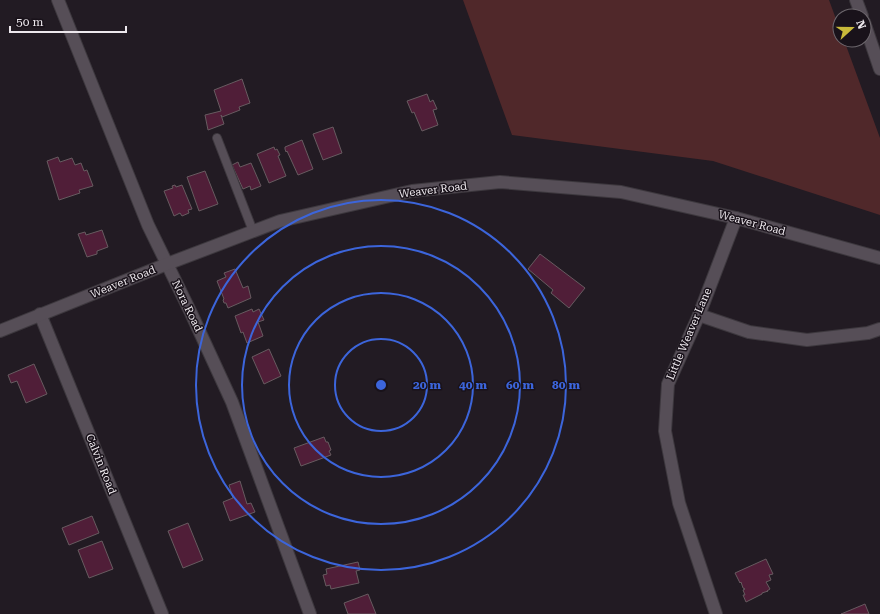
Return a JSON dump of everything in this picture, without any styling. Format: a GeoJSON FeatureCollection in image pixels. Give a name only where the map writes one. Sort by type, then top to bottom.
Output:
{"type":"FeatureCollection","features":[{"type":"Feature","properties":{"kind":"street","name":"Nora Road"},"geometry":{"type":"LineString","coordinates":[[58,0],[148,225],[232,402],[310,614]]}},
{"type":"Feature","properties":{"kind":"street"},"geometry":{"type":"LineString","coordinates":[[872,40],[877,51],[880,69]]}},
{"type":"Feature","properties":{"kind":"street","name":"Weaver Road"},"geometry":{"type":"LineString","coordinates":[[0,331],[167,264],[280,221],[412,191],[500,182],[621,192],[736,218],[880,258]]}},
{"type":"Feature","properties":{"kind":"street","name":"Little Weaver Lane"},"geometry":{"type":"LineString","coordinates":[[716,614],[679,502],[665,431],[668,384],[700,314],[736,218]]}},
{"type":"Feature","properties":{"kind":"street","name":"Calvin Road"},"geometry":{"type":"LineString","coordinates":[[40,314],[162,614]]}},
{"type":"Feature","properties":{"kind":"street"},"geometry":{"type":"LineString","coordinates":[[700,314],[749,332],[807,340],[868,333],[880,329]]}},
{"type":"Feature","properties":{"kind":"lane"},"geometry":{"type":"LineString","coordinates":[[217,138],[253,231]]}},
{"type":"Feature","properties":{"kind":"shaded area"},"geometry":{"type":"Polygon","coordinates":[[[463,0],[829,0],[832,8],[832,48],[847,48],[880,138],[880,215],[713,161],[512,135],[463,0]]]}},
{"type":"Feature","properties":{"kind":"building"},"geometry":{"type":"Polygon","coordinates":[[[242,79],[250,103],[239,107],[240,110],[222,117],[221,115],[224,124],[208,130],[205,115],[221,111],[214,90],[242,79]]]}},
{"type":"Feature","properties":{"kind":"building"},"geometry":{"type":"Polygon","coordinates":[[[427,94],[430,102],[433,100],[437,109],[433,110],[438,125],[422,131],[414,112],[412,113],[407,101],[427,94]]]}},
{"type":"Feature","properties":{"kind":"building"},"geometry":{"type":"Polygon","coordinates":[[[333,127],[342,153],[323,160],[313,134],[333,127]]]}},
{"type":"Feature","properties":{"kind":"building"},"geometry":{"type":"Polygon","coordinates":[[[302,140],[313,169],[298,175],[285,147],[302,140]]]}},
{"type":"Feature","properties":{"kind":"building"},"geometry":{"type":"Polygon","coordinates":[[[274,147],[280,155],[278,156],[286,176],[269,183],[257,154],[274,147]]]}},
{"type":"Feature","properties":{"kind":"building"},"geometry":{"type":"Polygon","coordinates":[[[58,157],[60,162],[72,158],[75,165],[81,163],[84,171],[87,170],[93,186],[79,190],[80,193],[59,200],[47,161],[58,157]]]}},
{"type":"Feature","properties":{"kind":"building"},"geometry":{"type":"Polygon","coordinates":[[[238,162],[240,167],[251,163],[261,186],[251,190],[250,186],[243,189],[232,165],[238,162]]]}},
{"type":"Feature","properties":{"kind":"building"},"geometry":{"type":"Polygon","coordinates":[[[205,171],[218,204],[199,211],[187,177],[205,171]]]}},
{"type":"Feature","properties":{"kind":"building"},"geometry":{"type":"Polygon","coordinates":[[[175,185],[176,187],[182,185],[192,209],[188,210],[189,213],[182,216],[180,213],[174,216],[164,191],[173,188],[172,186],[175,185]]]}},
{"type":"Feature","properties":{"kind":"building"},"geometry":{"type":"Polygon","coordinates":[[[102,230],[108,247],[97,251],[97,254],[87,257],[78,234],[85,232],[86,235],[102,230]]]}},
{"type":"Feature","properties":{"kind":"building"},"geometry":{"type":"Polygon","coordinates":[[[540,254],[585,288],[569,308],[551,293],[553,290],[528,269],[540,254]]]}},
{"type":"Feature","properties":{"kind":"building"},"geometry":{"type":"Polygon","coordinates":[[[235,269],[243,288],[248,286],[251,298],[228,308],[226,303],[224,303],[224,299],[217,281],[226,277],[224,273],[235,269]]]}},
{"type":"Feature","properties":{"kind":"building"},"geometry":{"type":"Polygon","coordinates":[[[252,309],[253,312],[259,309],[264,320],[258,322],[263,336],[247,343],[243,332],[241,333],[235,316],[252,309]]]}},
{"type":"Feature","properties":{"kind":"building"},"geometry":{"type":"Polygon","coordinates":[[[269,349],[281,376],[264,384],[252,357],[269,349]]]}},
{"type":"Feature","properties":{"kind":"building"},"geometry":{"type":"Polygon","coordinates":[[[34,364],[47,394],[26,403],[17,381],[11,383],[8,375],[34,364]]]}},
{"type":"Feature","properties":{"kind":"building"},"geometry":{"type":"Polygon","coordinates":[[[324,437],[326,442],[328,442],[331,455],[301,466],[294,448],[324,437]]]}},
{"type":"Feature","properties":{"kind":"building"},"geometry":{"type":"Polygon","coordinates":[[[240,481],[247,504],[251,503],[255,512],[230,521],[223,502],[233,498],[229,485],[240,481]]]}},
{"type":"Feature","properties":{"kind":"building"},"geometry":{"type":"Polygon","coordinates":[[[92,516],[99,533],[69,545],[62,528],[92,516]]]}},
{"type":"Feature","properties":{"kind":"building"},"geometry":{"type":"Polygon","coordinates":[[[188,523],[203,560],[183,568],[168,531],[188,523]]]}},
{"type":"Feature","properties":{"kind":"building"},"geometry":{"type":"Polygon","coordinates":[[[102,541],[113,569],[89,578],[78,550],[102,541]]]}},
{"type":"Feature","properties":{"kind":"building"},"geometry":{"type":"Polygon","coordinates":[[[766,559],[773,574],[769,575],[771,580],[766,582],[770,589],[746,602],[743,595],[745,595],[743,590],[745,589],[735,573],[766,559]]]}},
{"type":"Feature","properties":{"kind":"building"},"geometry":{"type":"Polygon","coordinates":[[[358,562],[360,570],[356,571],[359,583],[331,589],[330,585],[326,586],[323,575],[327,574],[326,569],[358,562]]]}},
{"type":"Feature","properties":{"kind":"building"},"geometry":{"type":"Polygon","coordinates":[[[368,594],[376,614],[348,614],[344,603],[368,594]]]}},
{"type":"Feature","properties":{"kind":"building"},"geometry":{"type":"Polygon","coordinates":[[[865,604],[869,614],[841,614],[865,604]]]}}]}
